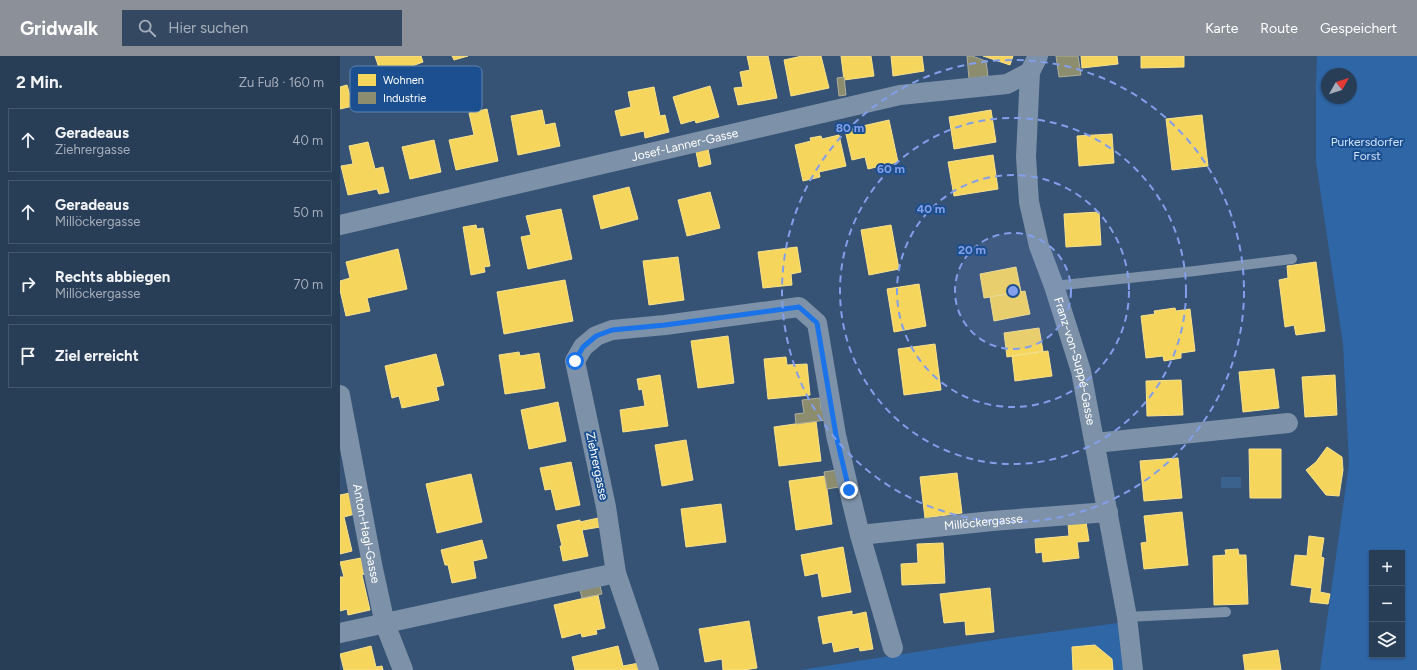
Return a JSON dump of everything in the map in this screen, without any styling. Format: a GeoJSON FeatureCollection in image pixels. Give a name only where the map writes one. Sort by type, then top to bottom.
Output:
{"type":"FeatureCollection","features":[{"type":"Feature","properties":{"kind":"street","name":"Josef-Lanner-Gasse"},"geometry":{"type":"LineString","coordinates":[[340,225],[900,95],[1007,84],[1034,64]]}},
{"type":"Feature","properties":{"kind":"street","name":"Franz-von-Suppé-Gasse"},"geometry":{"type":"LineString","coordinates":[[1034,64],[1026,157],[1029,202],[1039,246],[1054,286],[1081,371],[1127,617],[1133,670]]}},
{"type":"Feature","properties":{"kind":"street","name":"Ziehrergasse"},"geometry":{"type":"LineString","coordinates":[[649,670],[616,573],[606,507],[575,361],[583,347],[596,336],[612,330],[665,325],[799,307],[817,323],[836,435],[860,535]]}},
{"type":"Feature","properties":{"kind":"street","name":"Anton-Hagl-Gasse"},"geometry":{"type":"LineString","coordinates":[[340,395],[385,624],[403,670]]}},
{"type":"Feature","properties":{"kind":"street"},"geometry":{"type":"LineString","coordinates":[[1095,443],[1288,424]]}},
{"type":"Feature","properties":{"kind":"street","name":"Millöckergasse"},"geometry":{"type":"LineString","coordinates":[[860,535],[992,521],[1108,512]]}},
{"type":"Feature","properties":{"kind":"street"},"geometry":{"type":"LineString","coordinates":[[860,535],[893,648]]}},
{"type":"Feature","properties":{"kind":"street"},"geometry":{"type":"LineString","coordinates":[[340,633],[616,573]]}},
{"type":"Feature","properties":{"kind":"lane"},"geometry":{"type":"LineString","coordinates":[[1054,286],[1292,259]]}},
{"type":"Feature","properties":{"kind":"lane"},"geometry":{"type":"LineString","coordinates":[[1127,617],[1226,612]]}},
{"type":"Feature","properties":{"kind":"green space","name":"Purkersdorfer Forst"},"geometry":{"type":"Polygon","coordinates":[[[1317,56],[1417,56],[1417,670],[1320,670],[1349,464],[1343,344],[1316,162],[1317,56]]]}},
{"type":"Feature","properties":{"kind":"green space"},"geometry":{"type":"Polygon","coordinates":[[[1118,623],[1125,670],[800,670],[1006,638],[1118,623]]]}},
{"type":"Feature","properties":{"kind":"shaded area"},"geometry":{"type":"Polygon","coordinates":[[[1221,477],[1241,477],[1241,488],[1221,488],[1221,477]]]}},
{"type":"Feature","properties":{"kind":"building: Wohnen"},"geometry":{"type":"Polygon","coordinates":[[[375,56],[421,56],[423,62],[412,66],[378,66],[375,56]]]}},
{"type":"Feature","properties":{"kind":"building: Wohnen"},"geometry":{"type":"Polygon","coordinates":[[[452,56],[468,56],[454,60],[452,56]]]}},
{"type":"Feature","properties":{"kind":"building: Wohnen"},"geometry":{"type":"Polygon","coordinates":[[[747,56],[768,56],[777,98],[738,105],[734,88],[743,87],[740,72],[750,70],[747,56]]]}},
{"type":"Feature","properties":{"kind":"building: Wohnen"},"geometry":{"type":"Polygon","coordinates":[[[802,56],[821,56],[829,88],[791,96],[784,60],[802,56]]]}},
{"type":"Feature","properties":{"kind":"building: Wohnen"},"geometry":{"type":"Polygon","coordinates":[[[841,56],[871,56],[874,76],[844,80],[841,56]]]}},
{"type":"Feature","properties":{"kind":"building: Wohnen"},"geometry":{"type":"Polygon","coordinates":[[[891,56],[922,56],[924,71],[893,76],[891,56]]]}},
{"type":"Feature","properties":{"kind":"building: Wohnen"},"geometry":{"type":"Polygon","coordinates":[[[983,56],[1013,56],[1010,65],[983,56]]]}},
{"type":"Feature","properties":{"kind":"building: Wohnen"},"geometry":{"type":"Polygon","coordinates":[[[1081,56],[1117,56],[1118,64],[1082,68],[1081,56]]]}},
{"type":"Feature","properties":{"kind":"building: Wohnen"},"geometry":{"type":"Polygon","coordinates":[[[1141,56],[1184,56],[1184,67],[1141,68],[1141,56]]]}},
{"type":"Feature","properties":{"kind":"building: Wohnen"},"geometry":{"type":"Polygon","coordinates":[[[347,85],[350,96],[350,107],[340,109],[340,87],[347,85]]]}},
{"type":"Feature","properties":{"kind":"building: Wohnen"},"geometry":{"type":"Polygon","coordinates":[[[710,86],[719,117],[696,123],[695,120],[681,124],[673,97],[710,86]]]}},
{"type":"Feature","properties":{"kind":"building: Wohnen"},"geometry":{"type":"Polygon","coordinates":[[[654,87],[660,116],[665,115],[669,132],[645,138],[644,131],[621,136],[615,111],[631,107],[628,92],[654,87]]]}},
{"type":"Feature","properties":{"kind":"building: Wohnen"},"geometry":{"type":"Polygon","coordinates":[[[487,109],[498,161],[456,170],[449,140],[474,135],[469,113],[482,112],[482,110],[487,109]]]}},
{"type":"Feature","properties":{"kind":"building: Wohnen"},"geometry":{"type":"Polygon","coordinates":[[[542,110],[545,125],[555,123],[560,146],[518,155],[511,116],[542,110]]]}},
{"type":"Feature","properties":{"kind":"building: Wohnen"},"geometry":{"type":"Polygon","coordinates":[[[991,110],[996,142],[954,149],[949,117],[991,110]]]}},
{"type":"Feature","properties":{"kind":"building: Wohnen"},"geometry":{"type":"Polygon","coordinates":[[[1202,115],[1208,166],[1172,170],[1166,119],[1202,115]]]}},
{"type":"Feature","properties":{"kind":"building: Wohnen"},"geometry":{"type":"Polygon","coordinates":[[[889,120],[898,162],[868,169],[865,157],[852,160],[845,130],[889,120]]]}},
{"type":"Feature","properties":{"kind":"building: Wohnen"},"geometry":{"type":"Polygon","coordinates":[[[1112,134],[1114,163],[1079,166],[1077,136],[1112,134]]]}},
{"type":"Feature","properties":{"kind":"building: Wohnen"},"geometry":{"type":"Polygon","coordinates":[[[839,135],[846,166],[819,172],[820,177],[803,181],[795,145],[811,141],[810,138],[821,136],[822,139],[839,135]]]}},
{"type":"Feature","properties":{"kind":"building: Wohnen"},"geometry":{"type":"Polygon","coordinates":[[[434,140],[441,172],[410,179],[402,147],[434,140]]]}},
{"type":"Feature","properties":{"kind":"building: Wohnen"},"geometry":{"type":"Polygon","coordinates":[[[368,142],[375,169],[383,167],[389,192],[379,194],[377,189],[348,195],[341,166],[353,164],[349,146],[368,142]]]}},
{"type":"Feature","properties":{"kind":"building: Wohnen"},"geometry":{"type":"Polygon","coordinates":[[[708,149],[711,164],[699,167],[696,152],[708,149]]]}},
{"type":"Feature","properties":{"kind":"building: Wohnen"},"geometry":{"type":"Polygon","coordinates":[[[993,155],[998,189],[954,196],[948,162],[993,155]]]}},
{"type":"Feature","properties":{"kind":"building: Wohnen"},"geometry":{"type":"Polygon","coordinates":[[[629,187],[638,219],[601,229],[593,196],[629,187]]]}},
{"type":"Feature","properties":{"kind":"building: Wohnen"},"geometry":{"type":"Polygon","coordinates":[[[710,192],[720,228],[687,236],[678,200],[710,192]]]}},
{"type":"Feature","properties":{"kind":"building: Wohnen"},"geometry":{"type":"Polygon","coordinates":[[[561,209],[572,259],[528,269],[521,237],[531,235],[526,216],[561,209]]]}},
{"type":"Feature","properties":{"kind":"building: Wohnen"},"geometry":{"type":"Polygon","coordinates":[[[1099,212],[1101,245],[1066,247],[1064,214],[1099,212]]]}},
{"type":"Feature","properties":{"kind":"building: Wohnen"},"geometry":{"type":"Polygon","coordinates":[[[476,225],[477,229],[483,228],[490,266],[484,267],[485,272],[471,275],[463,227],[476,225]]]}},
{"type":"Feature","properties":{"kind":"building: Wohnen"},"geometry":{"type":"Polygon","coordinates":[[[891,225],[899,269],[869,275],[861,230],[891,225]]]}},
{"type":"Feature","properties":{"kind":"building: Wohnen"},"geometry":{"type":"Polygon","coordinates":[[[797,247],[801,272],[791,274],[792,285],[763,288],[758,252],[797,247]]]}},
{"type":"Feature","properties":{"kind":"building: Wohnen"},"geometry":{"type":"Polygon","coordinates":[[[398,249],[407,289],[367,298],[370,311],[346,316],[340,290],[340,281],[350,278],[346,262],[398,249]]]}},
{"type":"Feature","properties":{"kind":"building: Wohnen"},"geometry":{"type":"Polygon","coordinates":[[[678,257],[684,300],[649,305],[643,261],[678,257]]]}},
{"type":"Feature","properties":{"kind":"building: Wohnen"},"geometry":{"type":"Polygon","coordinates":[[[1316,262],[1325,331],[1296,335],[1294,325],[1285,327],[1279,280],[1288,278],[1287,266],[1316,262]]]}},
{"type":"Feature","properties":{"kind":"building: Wohnen"},"geometry":{"type":"Polygon","coordinates":[[[1016,267],[1021,292],[984,298],[980,274],[1016,267]]]}},
{"type":"Feature","properties":{"kind":"building: Wohnen"},"geometry":{"type":"Polygon","coordinates":[[[565,280],[573,321],[504,334],[497,292],[565,280]]]}},
{"type":"Feature","properties":{"kind":"building: Wohnen"},"geometry":{"type":"Polygon","coordinates":[[[919,284],[926,326],[894,332],[887,289],[919,284]]]}},
{"type":"Feature","properties":{"kind":"building: Wohnen"},"geometry":{"type":"Polygon","coordinates":[[[1025,291],[1030,314],[994,321],[990,297],[1025,291]]]}},
{"type":"Feature","properties":{"kind":"building: Wohnen"},"geometry":{"type":"Polygon","coordinates":[[[1175,308],[1176,311],[1190,309],[1195,351],[1181,353],[1181,358],[1164,361],[1163,356],[1146,358],[1141,316],[1155,314],[1154,311],[1175,308]]]}},
{"type":"Feature","properties":{"kind":"building: Wohnen"},"geometry":{"type":"Polygon","coordinates":[[[1039,328],[1043,351],[1007,357],[1004,333],[1039,328]]]}},
{"type":"Feature","properties":{"kind":"building: Wohnen"},"geometry":{"type":"Polygon","coordinates":[[[728,336],[734,383],[698,388],[691,341],[728,336]]]}},
{"type":"Feature","properties":{"kind":"building: Wohnen"},"geometry":{"type":"Polygon","coordinates":[[[935,344],[941,390],[904,395],[898,349],[935,344]]]}},
{"type":"Feature","properties":{"kind":"building: Wohnen"},"geometry":{"type":"Polygon","coordinates":[[[1048,351],[1052,376],[1015,381],[1012,356],[1048,351]]]}},
{"type":"Feature","properties":{"kind":"building: Wohnen"},"geometry":{"type":"Polygon","coordinates":[[[519,352],[520,356],[539,353],[545,388],[505,394],[499,355],[519,352]]]}},
{"type":"Feature","properties":{"kind":"building: Wohnen"},"geometry":{"type":"Polygon","coordinates":[[[436,354],[444,385],[436,387],[439,400],[402,408],[399,396],[392,398],[385,366],[436,354]]]}},
{"type":"Feature","properties":{"kind":"building: Wohnen"},"geometry":{"type":"Polygon","coordinates":[[[786,357],[787,365],[807,364],[810,395],[768,399],[764,359],[786,357]]]}},
{"type":"Feature","properties":{"kind":"building: Wohnen"},"geometry":{"type":"Polygon","coordinates":[[[1274,369],[1279,408],[1243,412],[1239,372],[1274,369]]]}},
{"type":"Feature","properties":{"kind":"building: Wohnen"},"geometry":{"type":"Polygon","coordinates":[[[660,375],[668,426],[623,432],[620,410],[645,406],[642,389],[639,390],[637,379],[660,375]]]}},
{"type":"Feature","properties":{"kind":"building: Wohnen"},"geometry":{"type":"Polygon","coordinates":[[[1335,375],[1337,415],[1305,417],[1302,377],[1335,375]]]}},
{"type":"Feature","properties":{"kind":"building: Wohnen"},"geometry":{"type":"Polygon","coordinates":[[[1181,380],[1183,415],[1147,416],[1146,381],[1181,380]]]}},
{"type":"Feature","properties":{"kind":"building: Wohnen"},"geometry":{"type":"Polygon","coordinates":[[[558,402],[566,441],[529,449],[521,410],[558,402]]]}},
{"type":"Feature","properties":{"kind":"building: Wohnen"},"geometry":{"type":"Polygon","coordinates":[[[816,421],[821,461],[779,466],[774,427],[816,421]]]}},
{"type":"Feature","properties":{"kind":"building: Wohnen"},"geometry":{"type":"Polygon","coordinates":[[[686,440],[693,480],[662,486],[655,445],[686,440]]]}},
{"type":"Feature","properties":{"kind":"building: Wohnen"},"geometry":{"type":"Polygon","coordinates":[[[1327,447],[1342,457],[1343,470],[1339,496],[1326,495],[1306,470],[1316,462],[1327,447]]]}},
{"type":"Feature","properties":{"kind":"building: Wohnen"},"geometry":{"type":"Polygon","coordinates":[[[1249,449],[1281,449],[1281,498],[1250,498],[1249,449]]]}},
{"type":"Feature","properties":{"kind":"building: Wohnen"},"geometry":{"type":"Polygon","coordinates":[[[1178,458],[1182,498],[1144,501],[1140,461],[1178,458]]]}},
{"type":"Feature","properties":{"kind":"building: Wohnen"},"geometry":{"type":"Polygon","coordinates":[[[571,462],[580,505],[556,510],[551,489],[545,490],[540,468],[571,462]]]}},
{"type":"Feature","properties":{"kind":"building: Wohnen"},"geometry":{"type":"Polygon","coordinates":[[[957,473],[962,513],[925,518],[920,477],[957,473]]]}},
{"type":"Feature","properties":{"kind":"building: Wohnen"},"geometry":{"type":"Polygon","coordinates":[[[471,474],[482,522],[437,533],[426,484],[471,474]]]}},
{"type":"Feature","properties":{"kind":"building: Wohnen"},"geometry":{"type":"Polygon","coordinates":[[[825,476],[832,524],[796,530],[789,481],[825,476]]]}},
{"type":"Feature","properties":{"kind":"building: Wohnen"},"geometry":{"type":"Polygon","coordinates":[[[350,493],[355,514],[344,517],[352,551],[340,554],[340,495],[350,493]]]}},
{"type":"Feature","properties":{"kind":"building: Wohnen"},"geometry":{"type":"Polygon","coordinates":[[[721,504],[726,542],[686,547],[681,509],[721,504]]]}},
{"type":"Feature","properties":{"kind":"building: Wohnen"},"geometry":{"type":"Polygon","coordinates":[[[1182,512],[1188,565],[1144,569],[1141,543],[1147,542],[1144,516],[1182,512]]]}},
{"type":"Feature","properties":{"kind":"building: Wohnen"},"geometry":{"type":"Polygon","coordinates":[[[598,518],[600,527],[582,530],[588,556],[563,561],[560,546],[562,546],[557,525],[598,518]]]}},
{"type":"Feature","properties":{"kind":"building: Wohnen"},"geometry":{"type":"Polygon","coordinates":[[[1086,522],[1089,541],[1077,542],[1079,558],[1043,562],[1042,552],[1036,553],[1035,539],[1069,536],[1068,524],[1086,522]]]}},
{"type":"Feature","properties":{"kind":"building: Wohnen"},"geometry":{"type":"Polygon","coordinates":[[[1309,536],[1324,538],[1321,557],[1324,558],[1320,592],[1330,594],[1328,604],[1310,602],[1312,588],[1291,585],[1295,555],[1307,556],[1309,536]]]}},
{"type":"Feature","properties":{"kind":"building: Wohnen"},"geometry":{"type":"Polygon","coordinates":[[[482,540],[487,558],[473,561],[476,578],[452,583],[448,565],[445,565],[441,550],[482,540]]]}},
{"type":"Feature","properties":{"kind":"building: Wohnen"},"geometry":{"type":"Polygon","coordinates":[[[943,543],[945,583],[902,585],[901,564],[918,563],[917,544],[943,543]]]}},
{"type":"Feature","properties":{"kind":"building: Wohnen"},"geometry":{"type":"Polygon","coordinates":[[[843,547],[851,592],[822,597],[818,573],[805,576],[801,555],[843,547]]]}},
{"type":"Feature","properties":{"kind":"building: Wohnen"},"geometry":{"type":"Polygon","coordinates":[[[1238,549],[1239,555],[1246,555],[1248,604],[1214,605],[1213,556],[1226,555],[1225,550],[1238,549]]]}},
{"type":"Feature","properties":{"kind":"building: Wohnen"},"geometry":{"type":"Polygon","coordinates":[[[361,558],[364,574],[362,575],[370,610],[348,615],[347,609],[340,611],[340,577],[344,577],[340,562],[361,558]]]}},
{"type":"Feature","properties":{"kind":"building: Wohnen"},"geometry":{"type":"Polygon","coordinates":[[[990,588],[994,632],[966,635],[965,621],[944,623],[940,594],[990,588]]]}},
{"type":"Feature","properties":{"kind":"building: Wohnen"},"geometry":{"type":"Polygon","coordinates":[[[598,595],[605,628],[596,630],[597,634],[582,637],[581,633],[562,638],[554,605],[598,595]]]}},
{"type":"Feature","properties":{"kind":"building: Wohnen"},"geometry":{"type":"Polygon","coordinates":[[[852,611],[852,615],[866,612],[873,649],[860,651],[859,647],[834,652],[832,642],[823,644],[818,617],[852,611]]]}},
{"type":"Feature","properties":{"kind":"building: Wohnen"},"geometry":{"type":"Polygon","coordinates":[[[749,621],[757,668],[744,670],[723,670],[722,659],[705,662],[699,629],[749,621]]]}},
{"type":"Feature","properties":{"kind":"building: Wohnen"},"geometry":{"type":"Polygon","coordinates":[[[1095,645],[1112,659],[1113,670],[1073,670],[1072,647],[1095,645]]]}},
{"type":"Feature","properties":{"kind":"building: Wohnen"},"geometry":{"type":"Polygon","coordinates":[[[371,646],[376,667],[382,666],[383,670],[344,670],[340,654],[371,646]]]}},
{"type":"Feature","properties":{"kind":"building: Wohnen"},"geometry":{"type":"Polygon","coordinates":[[[618,646],[623,666],[639,663],[641,670],[575,670],[572,657],[618,646]]]}},
{"type":"Feature","properties":{"kind":"building: Wohnen"},"geometry":{"type":"Polygon","coordinates":[[[1278,650],[1281,670],[1245,670],[1243,655],[1278,650]]]}},
{"type":"Feature","properties":{"kind":"building: Industrie"},"geometry":{"type":"Polygon","coordinates":[[[967,56],[972,56],[986,61],[988,76],[969,79],[967,56]]]}},
{"type":"Feature","properties":{"kind":"building: Industrie"},"geometry":{"type":"Polygon","coordinates":[[[1056,56],[1078,56],[1081,75],[1059,77],[1056,56]]]}},
{"type":"Feature","properties":{"kind":"building: Industrie"},"geometry":{"type":"Polygon","coordinates":[[[844,77],[846,95],[839,96],[837,78],[844,77]]]}},
{"type":"Feature","properties":{"kind":"building: Industrie"},"geometry":{"type":"Polygon","coordinates":[[[820,398],[821,410],[825,410],[826,420],[796,424],[795,414],[804,413],[802,400],[820,398]]]}},
{"type":"Feature","properties":{"kind":"building: Industrie"},"geometry":{"type":"Polygon","coordinates":[[[837,470],[839,487],[827,489],[824,472],[837,470]]]}},
{"type":"Feature","properties":{"kind":"building: Industrie"},"geometry":{"type":"Polygon","coordinates":[[[599,582],[602,594],[582,598],[579,586],[599,582]]]}},
{"type":"Feature","properties":{"kind":"route"},"geometry":{"type":"LineString","coordinates":[[575,361],[583,347],[596,336],[612,330],[665,325],[799,307],[817,323],[836,435],[849,490]]}}]}
